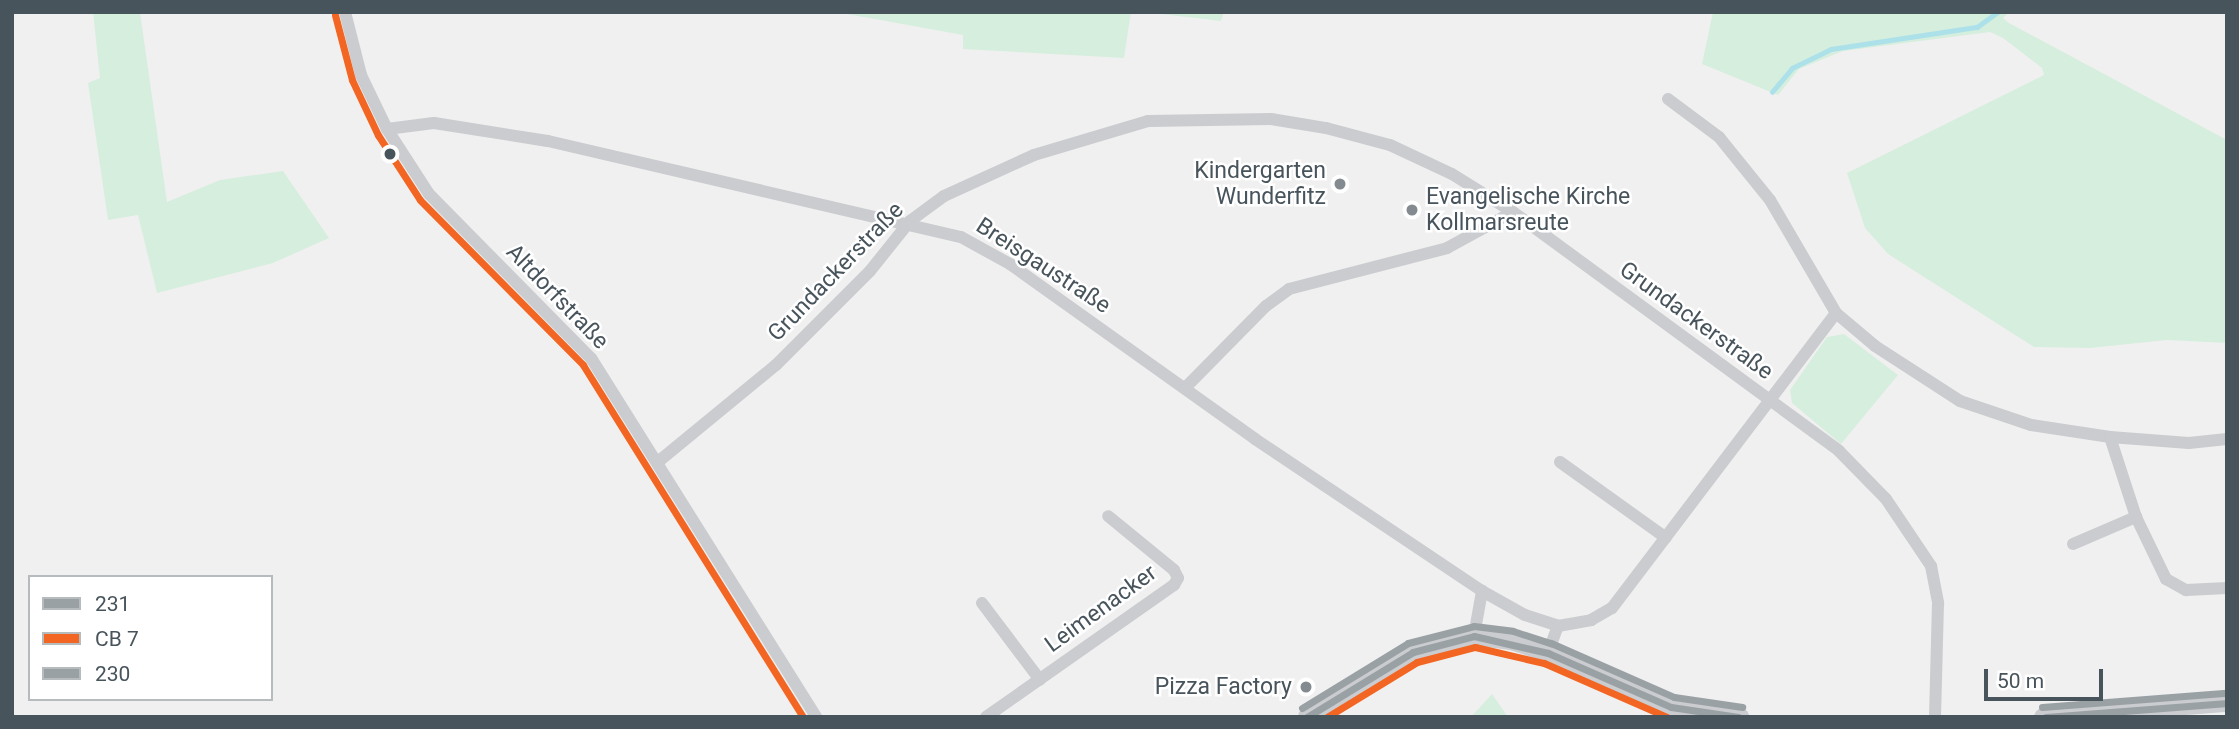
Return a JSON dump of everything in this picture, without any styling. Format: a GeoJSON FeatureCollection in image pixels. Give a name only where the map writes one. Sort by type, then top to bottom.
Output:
{"type":"FeatureCollection","features":[{"type":"Feature","properties":{"kind":"main road"},"geometry":{"type":"LineString","coordinates":[[1307,717],[1413,652],[1474,636],[1511,641],[1548,653],[1671,712],[1740,717]]}},
{"type":"Feature","properties":{"kind":"main road"},"geometry":{"type":"LineString","coordinates":[[2043,717],[2227,702]]}},
{"type":"Feature","properties":{"kind":"street","name":"Altdorfstraße"},"geometry":{"type":"LineString","coordinates":[[345,12],[361,75],[387,129],[429,194],[591,358],[659,461],[816,717]]}},
{"type":"Feature","properties":{"kind":"street"},"geometry":{"type":"LineString","coordinates":[[1668,99],[1719,137],[1770,200],[1836,313],[1875,346],[1960,401],[2031,425],[2110,437],[2189,443],[2227,439]]}},
{"type":"Feature","properties":{"kind":"street","name":"Grundackerstraße"},"geometry":{"type":"LineString","coordinates":[[659,461],[786,356],[870,271],[910,221],[944,196],[1082,138],[1148,121],[1212,117],[1271,119],[1390,145],[1452,174],[1513,212],[1770,400],[1860,472],[1910,532],[1931,566],[1938,603],[1935,717]]}},
{"type":"Feature","properties":{"kind":"street","name":"Breisgaustraße"},"geometry":{"type":"LineString","coordinates":[[387,129],[434,123],[548,141],[910,221],[961,237],[1010,264],[1185,388],[1482,591],[1525,615],[1558,626]]}},
{"type":"Feature","properties":{"kind":"street"},"geometry":{"type":"LineString","coordinates":[[1185,388],[1266,306],[1289,289],[1447,248],[1513,212]]}},
{"type":"Feature","properties":{"kind":"street"},"geometry":{"type":"LineString","coordinates":[[1548,653],[1558,626],[1591,620],[1612,608],[1836,313]]}},
{"type":"Feature","properties":{"kind":"street"},"geometry":{"type":"LineString","coordinates":[[2110,437],[2136,517],[2166,579],[2186,590],[2227,588]]}},
{"type":"Feature","properties":{"kind":"street"},"geometry":{"type":"LineString","coordinates":[[1560,462],[1666,538]]}},
{"type":"Feature","properties":{"kind":"street","name":"Leimenacker"},"geometry":{"type":"LineString","coordinates":[[986,717],[1178,578],[1174,570],[1108,516]]}},
{"type":"Feature","properties":{"kind":"street"},"geometry":{"type":"LineString","coordinates":[[2073,544],[2136,517]]}},
{"type":"Feature","properties":{"kind":"street"},"geometry":{"type":"LineString","coordinates":[[1474,636],[1482,591]]}},
{"type":"Feature","properties":{"kind":"street","name":"Leimenacker"},"geometry":{"type":"LineString","coordinates":[[982,603],[1040,680]]}},
{"type":"Feature","properties":{"kind":"green space"},"geometry":{"type":"Polygon","coordinates":[[[93,12],[140,12],[167,202],[220,180],[283,171],[329,238],[273,263],[157,293],[138,215],[108,220],[88,83],[100,78],[93,12]]]}},
{"type":"Feature","properties":{"kind":"green space"},"geometry":{"type":"Polygon","coordinates":[[[836,12],[1131,12],[1124,58],[963,49],[963,35],[836,12]]]}},
{"type":"Feature","properties":{"kind":"green space"},"geometry":{"type":"Polygon","coordinates":[[[1144,12],[1224,12],[1221,21],[1144,12]]]}},
{"type":"Feature","properties":{"kind":"green space"},"geometry":{"type":"Polygon","coordinates":[[[1713,12],[2009,12],[2003,18],[2009,23],[2227,140],[2227,343],[2167,340],[2090,348],[2034,347],[1888,254],[1865,228],[1847,173],[2044,75],[2042,68],[2003,38],[1990,32],[1843,51],[1799,69],[1778,95],[1702,64],[1713,12]]]}},
{"type":"Feature","properties":{"kind":"green space"},"geometry":{"type":"Polygon","coordinates":[[[1844,334],[1898,375],[1841,444],[1792,403],[1790,390],[1827,337],[1844,334]]]}},
{"type":"Feature","properties":{"kind":"green space"},"geometry":{"type":"Polygon","coordinates":[[[1492,694],[1508,717],[1471,717],[1492,694]]]}},
{"type":"Feature","properties":{"kind":"waterway"},"geometry":{"type":"LineString","coordinates":[[1772,92],[1792,68],[1831,49],[1977,27],[1998,12]]}},
{"type":"Feature","properties":{"kind":"transit line"},"geometry":{"type":"LineString","coordinates":[[335,15],[352,80],[378,135],[420,200],[583,365],[803,717]]}},
{"type":"Feature","properties":{"kind":"transit line","name":"230"},"geometry":{"type":"LineString","coordinates":[[1302,708],[1408,643],[1474,626],[1513,631],[1551,643],[1674,697],[1742,707]]}},
{"type":"Feature","properties":{"kind":"transit line","name":"231"},"geometry":{"type":"LineString","coordinates":[[1307,717],[1413,652],[1474,636],[1548,653],[1671,707],[1738,717]]}},
{"type":"Feature","properties":{"kind":"transit line"},"geometry":{"type":"LineString","coordinates":[[1327,717],[1417,662],[1475,647],[1544,663],[1667,717]]}},
{"type":"Feature","properties":{"kind":"transit line","name":"230"},"geometry":{"type":"LineString","coordinates":[[2042,707],[2226,693]]}},
{"type":"Feature","properties":{"kind":"transit line","name":"231"},"geometry":{"type":"LineString","coordinates":[[2046,717],[2227,703]]}},
{"type":"Feature","properties":{"kind":"place","name":"Kindergarten Wunderfitz"},"geometry":{"type":"Point","coordinates":[1340,184]}},
{"type":"Feature","properties":{"kind":"place","name":"Evangelische Kirche Kollmarsreute"},"geometry":{"type":"Point","coordinates":[1412,210]}},
{"type":"Feature","properties":{"kind":"place","name":"Pizza Factory"},"geometry":{"type":"Point","coordinates":[1306,687]}}]}
